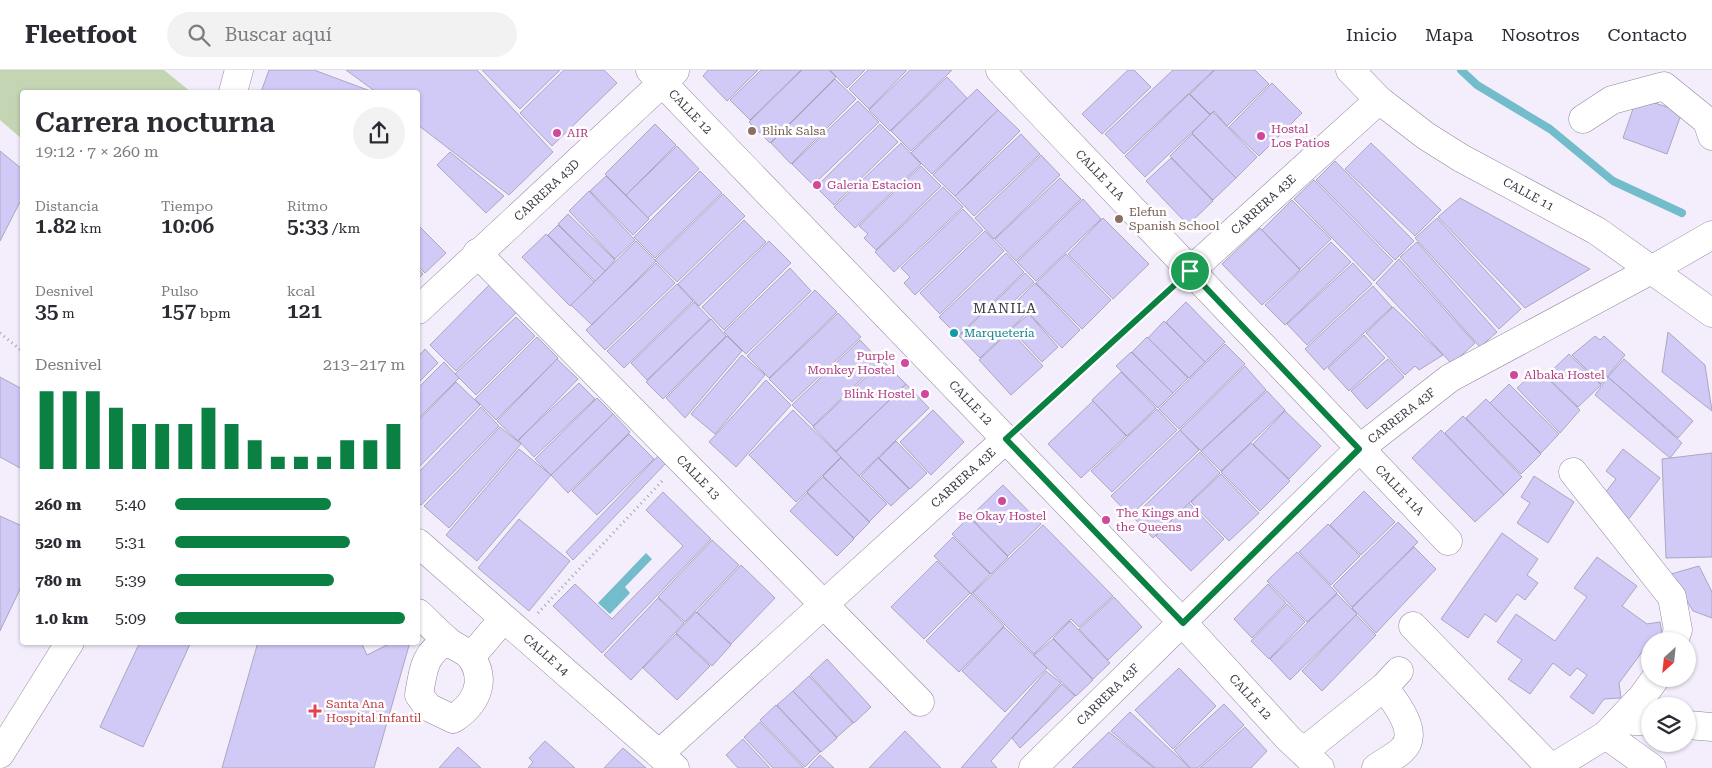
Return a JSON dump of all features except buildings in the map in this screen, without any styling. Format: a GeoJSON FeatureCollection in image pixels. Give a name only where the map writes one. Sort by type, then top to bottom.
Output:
{"type":"FeatureCollection","features":[{"type":"Feature","properties":{"kind":"street"},"geometry":{"type":"LineString","coordinates":[[234,90],[239,70]]}},
{"type":"Feature","properties":{"kind":"street","name":"CALLE 11A"},"geometry":{"type":"LineString","coordinates":[[1000,70],[1359,449],[1448,540]]}},
{"type":"Feature","properties":{"kind":"street","name":"CALLE 11"},"geometry":{"type":"LineString","coordinates":[[1350,70],[1378,100],[1426,136],[1461,158],[1597,231],[1712,313]]}},
{"type":"Feature","properties":{"kind":"street","name":"CARRERA 43D"},"geometry":{"type":"LineString","coordinates":[[420,308],[663,74]]}},
{"type":"Feature","properties":{"kind":"street","name":"CALLE 12"},"geometry":{"type":"LineString","coordinates":[[663,74],[1309,758]]}},
{"type":"Feature","properties":{"kind":"street"},"geometry":{"type":"LineString","coordinates":[[1583,119],[1612,100],[1664,86],[1707,121],[1712,136]]}},
{"type":"Feature","properties":{"kind":"street","name":"CARRERA 43E"},"geometry":{"type":"LineString","coordinates":[[1190,271],[1378,100]]}},
{"type":"Feature","properties":{"kind":"street","name":"CARRERA 43F"},"geometry":{"type":"LineString","coordinates":[[1033,768],[1359,449],[1450,378],[1653,270],[1712,235]]}},
{"type":"Feature","properties":{"kind":"street","name":"CALLE 13"},"geometry":{"type":"LineString","coordinates":[[477,253],[920,702]]}},
{"type":"Feature","properties":{"kind":"street","name":"CARRERA 43E"},"geometry":{"type":"LineString","coordinates":[[667,761],[824,604],[1006,439]]}},
{"type":"Feature","properties":{"kind":"street"},"geometry":{"type":"LineString","coordinates":[[1573,472],[1672,597],[1677,632]]}},
{"type":"Feature","properties":{"kind":"street","name":"CALLE 14"},"geometry":{"type":"LineString","coordinates":[[420,545],[667,761]]}},
{"type":"Feature","properties":{"kind":"street"},"geometry":{"type":"LineString","coordinates":[[420,615],[448,642],[471,657],[478,680],[477,696],[467,710],[453,719],[428,707],[419,695],[426,663],[436,647],[448,642]]}},
{"type":"Feature","properties":{"kind":"street"},"geometry":{"type":"LineString","coordinates":[[471,657],[511,626]]}},
{"type":"Feature","properties":{"kind":"street"},"geometry":{"type":"LineString","coordinates":[[1413,626],[1552,768],[1613,728],[1647,688]]}},
{"type":"Feature","properties":{"kind":"street"},"geometry":{"type":"LineString","coordinates":[[0,754],[68,645]]}},
{"type":"Feature","properties":{"kind":"street"},"geometry":{"type":"LineString","coordinates":[[1309,758],[1392,679],[1408,727],[1409,739],[1403,750],[1376,768]]}},
{"type":"Feature","properties":{"kind":"street"},"geometry":{"type":"LineString","coordinates":[[1613,728],[1641,723]]}},
{"type":"Feature","properties":{"kind":"street"},"geometry":{"type":"LineString","coordinates":[[1696,727],[1712,728]]}},
{"type":"Feature","properties":{"kind":"street"},"geometry":{"type":"LineString","coordinates":[[1613,728],[1652,768]]}},
{"type":"Feature","properties":{"kind":"path","name":"CARRERA 43E"},"geometry":{"type":"LineString","coordinates":[[1006,439],[1190,271]]}},
{"type":"Feature","properties":{"kind":"path"},"geometry":{"type":"LineString","coordinates":[[0,333],[20,349]]}},
{"type":"Feature","properties":{"kind":"path"},"geometry":{"type":"LineString","coordinates":[[511,626],[682,461]]}},
{"type":"Feature","properties":{"kind":"green space"},"geometry":{"type":"Polygon","coordinates":[[[0,70],[164,70],[189,90],[20,90],[20,137],[0,120],[0,70]]]}},
{"type":"Feature","properties":{"kind":"water"},"geometry":{"type":"Polygon","coordinates":[[[646,553],[652,559],[625,587],[630,593],[610,614],[598,603],[646,553]]]}},
{"type":"Feature","properties":{"kind":"waterway"},"geometry":{"type":"LineString","coordinates":[[1461,70],[1477,85],[1550,129],[1613,181],[1682,213]]}},
{"type":"Feature","properties":{"kind":"place","name":"Blink Salsa"},"geometry":{"type":"Point","coordinates":[752,131]}},
{"type":"Feature","properties":{"kind":"place","name":"AIR"},"geometry":{"type":"Point","coordinates":[557,133]}},
{"type":"Feature","properties":{"kind":"place","name":"Hostal Los Patios"},"geometry":{"type":"Point","coordinates":[1261,136]}},
{"type":"Feature","properties":{"kind":"place","name":"Galeria Estacion"},"geometry":{"type":"Point","coordinates":[817,185]}},
{"type":"Feature","properties":{"kind":"place","name":"Elefun Spanish School"},"geometry":{"type":"Point","coordinates":[1119,219]}},
{"type":"Feature","properties":{"kind":"place","name":"Marquetería"},"geometry":{"type":"Point","coordinates":[954,333]}},
{"type":"Feature","properties":{"kind":"place","name":"Purple Monkey Hostel"},"geometry":{"type":"Point","coordinates":[905,363]}},
{"type":"Feature","properties":{"kind":"place","name":"Albaka Hostel"},"geometry":{"type":"Point","coordinates":[1514,375]}},
{"type":"Feature","properties":{"kind":"place","name":"Blink Hostel"},"geometry":{"type":"Point","coordinates":[925,394]}},
{"type":"Feature","properties":{"kind":"place","name":"Be Okay Hostel"},"geometry":{"type":"Point","coordinates":[1002,501]}},
{"type":"Feature","properties":{"kind":"place","name":"The Kings and the Queens"},"geometry":{"type":"Point","coordinates":[1106,520]}},
{"type":"Feature","properties":{"kind":"place","name":"Santa Ana Hospital Infantil"},"geometry":{"type":"Point","coordinates":[315,711]}},
{"type":"Feature","properties":{"kind":"district","name":"MANILA"},"geometry":{"type":"Point","coordinates":[1005,308]}},
{"type":"Feature","properties":{"kind":"route"},"geometry":{"type":"LineString","coordinates":[[1190,271],[1359,449],[1183,623],[1006,439],[1190,271]]}}]}
